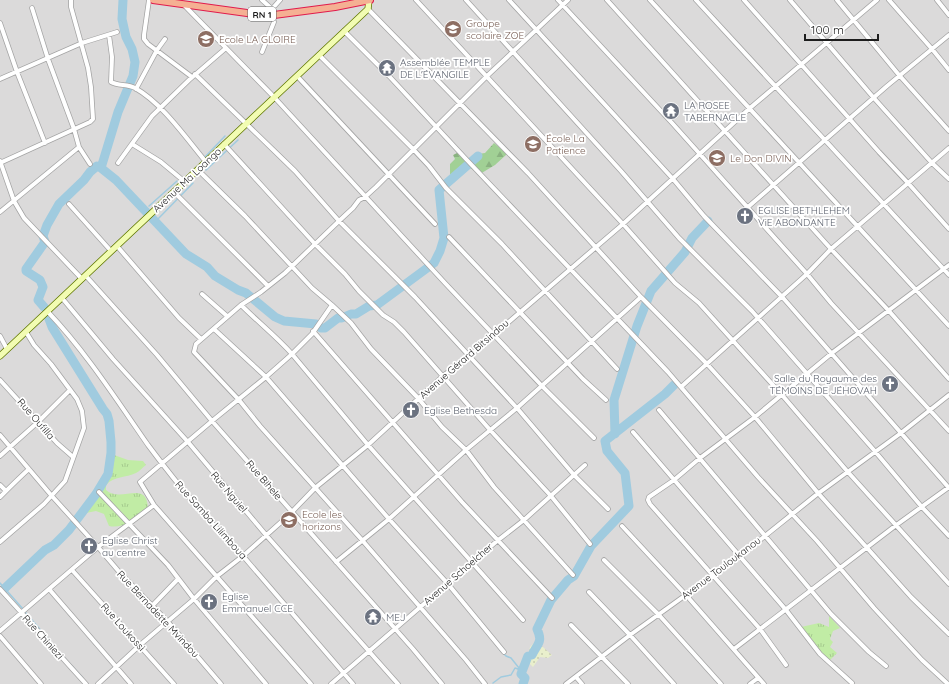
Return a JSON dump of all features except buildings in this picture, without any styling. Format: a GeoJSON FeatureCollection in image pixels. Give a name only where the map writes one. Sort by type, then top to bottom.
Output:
{"type":"FeatureCollection","features":[{"type":"Feature","properties":{"kind":"highway","name":"RN 1"},"geometry":{"type":"LineString","coordinates":[[153,0],[177,2],[184,5],[247,13],[273,12],[370,0]]}},
{"type":"Feature","properties":{"kind":"main road"},"geometry":{"type":"LineString","coordinates":[[368,9],[370,0]]}},
{"type":"Feature","properties":{"kind":"main road","name":"Avenue Ma Loango"},"geometry":{"type":"LineString","coordinates":[[0,356],[368,9]]}},
{"type":"Feature","properties":{"kind":"street"},"geometry":{"type":"LineString","coordinates":[[0,162],[90,122],[93,116],[90,79],[82,43],[71,7],[71,0]]}},
{"type":"Feature","properties":{"kind":"street"},"geometry":{"type":"LineString","coordinates":[[149,0],[144,35],[146,41],[194,75],[247,123],[339,221],[415,297],[517,408],[574,475],[608,509]]}},
{"type":"Feature","properties":{"kind":"street"},"geometry":{"type":"LineString","coordinates":[[262,0],[273,12]]}},
{"type":"Feature","properties":{"kind":"street"},"geometry":{"type":"LineString","coordinates":[[262,52],[274,22],[273,12],[280,0]]}},
{"type":"Feature","properties":{"kind":"street"},"geometry":{"type":"LineString","coordinates":[[416,0],[623,224],[675,283],[699,303],[733,340],[847,472],[949,584]]}},
{"type":"Feature","properties":{"kind":"street"},"geometry":{"type":"LineString","coordinates":[[466,0],[685,244],[758,318],[921,506],[949,536]]}},
{"type":"Feature","properties":{"kind":"street"},"geometry":{"type":"LineString","coordinates":[[509,0],[673,179],[704,216],[782,296],[949,488],[921,506],[734,649]]}},
{"type":"Feature","properties":{"kind":"street"},"geometry":{"type":"LineString","coordinates":[[558,0],[673,124],[748,207],[831,303],[949,432]]}},
{"type":"Feature","properties":{"kind":"street"},"geometry":{"type":"LineString","coordinates":[[485,684],[362,540],[239,400],[194,352],[196,344],[201,339],[227,316],[268,286],[315,244],[359,200],[365,197],[389,174],[486,77],[568,0]]}},
{"type":"Feature","properties":{"kind":"street"},"geometry":{"type":"LineString","coordinates":[[607,0],[949,379]]}},
{"type":"Feature","properties":{"kind":"street"},"geometry":{"type":"LineString","coordinates":[[650,0],[859,226],[949,326]]}},
{"type":"Feature","properties":{"kind":"street"},"geometry":{"type":"LineString","coordinates":[[696,0],[949,275]]}},
{"type":"Feature","properties":{"kind":"street"},"geometry":{"type":"LineString","coordinates":[[744,0],[949,229]]}},
{"type":"Feature","properties":{"kind":"street"},"geometry":{"type":"LineString","coordinates":[[790,0],[932,163],[949,179]]}},
{"type":"Feature","properties":{"kind":"street"},"geometry":{"type":"LineString","coordinates":[[836,0],[899,75],[949,131]]}},
{"type":"Feature","properties":{"kind":"street","name":"Avenue Gérard Bitsindou"},"geometry":{"type":"LineString","coordinates":[[98,684],[140,645],[194,599],[216,577],[243,556],[292,512],[315,488],[344,466],[443,376],[469,356],[623,224],[750,108],[877,0]]}},
{"type":"Feature","properties":{"kind":"street"},"geometry":{"type":"LineString","coordinates":[[889,0],[932,48],[949,70]]}},
{"type":"Feature","properties":{"kind":"street"},"geometry":{"type":"LineString","coordinates":[[937,0],[949,15]]}},
{"type":"Feature","properties":{"kind":"street"},"geometry":{"type":"LineString","coordinates":[[184,5],[274,97],[365,197],[542,386],[594,438]]}},
{"type":"Feature","properties":{"kind":"street"},"geometry":{"type":"LineString","coordinates":[[32,8],[79,147],[90,164]]}},
{"type":"Feature","properties":{"kind":"street"},"geometry":{"type":"LineString","coordinates":[[368,9],[528,173],[641,297],[707,364],[755,417],[818,493],[867,548],[911,597],[949,634]]}},
{"type":"Feature","properties":{"kind":"street"},"geometry":{"type":"LineString","coordinates":[[0,23],[17,72],[45,143]]}},
{"type":"Feature","properties":{"kind":"street"},"geometry":{"type":"LineString","coordinates":[[344,31],[389,76],[681,387],[841,568],[874,608],[922,660],[948,684]]}},
{"type":"Feature","properties":{"kind":"street"},"geometry":{"type":"LineString","coordinates":[[0,79],[82,43],[117,32]]}},
{"type":"Feature","properties":{"kind":"street"},"geometry":{"type":"LineString","coordinates":[[109,34],[112,57],[111,82],[136,89],[148,96],[161,108],[206,162]]}},
{"type":"Feature","properties":{"kind":"street"},"geometry":{"type":"LineString","coordinates":[[748,207],[899,75],[949,35]]}},
{"type":"Feature","properties":{"kind":"street"},"geometry":{"type":"LineString","coordinates":[[136,89],[157,50],[165,39]]}},
{"type":"Feature","properties":{"kind":"street"},"geometry":{"type":"LineString","coordinates":[[118,163],[152,116],[194,75],[226,48]]}},
{"type":"Feature","properties":{"kind":"street"},"geometry":{"type":"LineString","coordinates":[[319,55],[429,166],[446,188],[492,234],[617,368]]}},
{"type":"Feature","properties":{"kind":"street"},"geometry":{"type":"LineString","coordinates":[[297,76],[435,224]]}},
{"type":"Feature","properties":{"kind":"street"},"geometry":{"type":"LineString","coordinates":[[132,144],[161,162],[185,182]]}},
{"type":"Feature","properties":{"kind":"street"},"geometry":{"type":"LineString","coordinates":[[224,144],[315,244],[345,274],[358,290],[383,315],[394,322],[404,332],[491,431],[551,496],[590,544]]}},
{"type":"Feature","properties":{"kind":"street"},"geometry":{"type":"LineString","coordinates":[[0,212],[79,147]]}},
{"type":"Feature","properties":{"kind":"street"},"geometry":{"type":"LineString","coordinates":[[681,387],[807,274],[831,250],[949,148]]}},
{"type":"Feature","properties":{"kind":"street","name":"Rue Bihele"},"geometry":{"type":"LineString","coordinates":[[0,162],[14,201],[28,224],[84,277],[157,355],[212,421],[442,684]]}},
{"type":"Feature","properties":{"kind":"street"},"geometry":{"type":"LineString","coordinates":[[198,170],[250,222],[314,291],[351,323],[371,349],[418,398],[442,427],[466,450],[494,487],[573,575]]}},
{"type":"Feature","properties":{"kind":"street"},"geometry":{"type":"LineString","coordinates":[[174,192],[268,286]]}},
{"type":"Feature","properties":{"kind":"street"},"geometry":{"type":"LineString","coordinates":[[69,204],[111,252]]}},
{"type":"Feature","properties":{"kind":"street"},"geometry":{"type":"LineString","coordinates":[[449,237],[568,363],[606,400]]}},
{"type":"Feature","properties":{"kind":"street"},"geometry":{"type":"LineString","coordinates":[[117,246],[179,318],[201,339]]}},
{"type":"Feature","properties":{"kind":"street"},"geometry":{"type":"LineString","coordinates":[[786,665],[760,630],[648,500],[700,458],[755,417],[832,353],[860,334],[949,265]]}},
{"type":"Feature","properties":{"kind":"street"},"geometry":{"type":"LineString","coordinates":[[202,294],[227,316]]}},
{"type":"Feature","properties":{"kind":"street"},"geometry":{"type":"LineString","coordinates":[[336,562],[389,519],[466,450],[491,431],[641,297]]}},
{"type":"Feature","properties":{"kind":"street","name":"Rue Nguiel"},"geometry":{"type":"LineString","coordinates":[[62,298],[113,359],[188,442],[266,535],[398,684]]}},
{"type":"Feature","properties":{"kind":"street"},"geometry":{"type":"LineString","coordinates":[[241,305],[280,340],[368,445],[414,495],[523,620]]}},
{"type":"Feature","properties":{"kind":"street"},"geometry":{"type":"LineString","coordinates":[[311,684],[154,505],[140,482],[292,354],[313,331],[332,305]]}},
{"type":"Feature","properties":{"kind":"street","name":"Rue Samba Lilimboua"},"geometry":{"type":"LineString","coordinates":[[48,312],[94,366],[189,499],[243,556],[354,684]]}},
{"type":"Feature","properties":{"kind":"street"},"geometry":{"type":"LineString","coordinates":[[214,329],[266,377],[389,519],[448,584],[504,652]]}},
{"type":"Feature","properties":{"kind":"street"},"geometry":{"type":"LineString","coordinates":[[313,331],[438,475],[552,598]]}},
{"type":"Feature","properties":{"kind":"street"},"geometry":{"type":"LineString","coordinates":[[0,542],[44,504],[65,481],[84,428],[81,406],[26,332]]}},
{"type":"Feature","properties":{"kind":"street"},"geometry":{"type":"LineString","coordinates":[[0,336],[8,349]]}},
{"type":"Feature","properties":{"kind":"street","name":"Rue Oufilla"},"geometry":{"type":"LineString","coordinates":[[0,380],[57,444],[73,456]]}},
{"type":"Feature","properties":{"kind":"street"},"geometry":{"type":"LineString","coordinates":[[0,456],[38,422],[70,390]]}},
{"type":"Feature","properties":{"kind":"street","name":"Avenue Touloukanou"},"geometry":{"type":"LineString","coordinates":[[566,684],[630,635],[740,556],[818,493],[901,434],[949,395]]}},
{"type":"Feature","properties":{"kind":"street"},"geometry":{"type":"LineString","coordinates":[[659,410],[764,536],[840,623],[869,652],[886,666]]}},
{"type":"Feature","properties":{"kind":"street"},"geometry":{"type":"LineString","coordinates":[[633,432],[786,610],[820,654],[852,683]]}},
{"type":"Feature","properties":{"kind":"street","name":"Rue Bernadette Mvindou"},"geometry":{"type":"LineString","coordinates":[[0,435],[121,574],[168,622],[221,684]]}},
{"type":"Feature","properties":{"kind":"street","name":"Avenue Schoelcher"},"geometry":{"type":"LineString","coordinates":[[331,684],[497,540],[524,520],[586,465]]}},
{"type":"Feature","properties":{"kind":"street"},"geometry":{"type":"LineString","coordinates":[[0,497],[29,469]]}},
{"type":"Feature","properties":{"kind":"street"},"geometry":{"type":"LineString","coordinates":[[0,485],[6,491]]}},
{"type":"Feature","properties":{"kind":"street"},"geometry":{"type":"LineString","coordinates":[[99,492],[168,565],[194,599],[266,684]]}},
{"type":"Feature","properties":{"kind":"street"},"geometry":{"type":"LineString","coordinates":[[0,631],[98,547],[154,505]]}},
{"type":"Feature","properties":{"kind":"street"},"geometry":{"type":"LineString","coordinates":[[622,526],[686,595],[764,684]]}},
{"type":"Feature","properties":{"kind":"street"},"geometry":{"type":"LineString","coordinates":[[604,560],[659,615],[721,684]]}},
{"type":"Feature","properties":{"kind":"street","name":"Rue Loukossi"},"geometry":{"type":"LineString","coordinates":[[72,570],[174,684]]}},
{"type":"Feature","properties":{"kind":"street"},"geometry":{"type":"LineString","coordinates":[[152,606],[178,579]]}},
{"type":"Feature","properties":{"kind":"street","name":"Rue Chiniezi"},"geometry":{"type":"LineString","coordinates":[[0,589],[86,684]]}},
{"type":"Feature","properties":{"kind":"street"},"geometry":{"type":"LineString","coordinates":[[49,589],[131,684]]}},
{"type":"Feature","properties":{"kind":"street"},"geometry":{"type":"LineString","coordinates":[[589,592],[674,684]]}},
{"type":"Feature","properties":{"kind":"street"},"geometry":{"type":"LineString","coordinates":[[571,625],[628,684]]}},
{"type":"Feature","properties":{"kind":"street"},"geometry":{"type":"LineString","coordinates":[[0,636],[41,684]]}},
{"type":"Feature","properties":{"kind":"street"},"geometry":{"type":"LineString","coordinates":[[576,677],[582,684]]}},
{"type":"Feature","properties":{"kind":"street"},"geometry":{"type":"LineString","coordinates":[[750,684],[758,678]]}},
{"type":"Feature","properties":{"kind":"shaded area"},"geometry":{"type":"Polygon","coordinates":[[[0,0],[949,0],[949,684],[0,684],[0,0]]]}},
{"type":"Feature","properties":{"kind":"green space"},"geometry":{"type":"Polygon","coordinates":[[[494,143],[507,154],[495,165],[480,174],[465,165],[459,171],[454,180],[450,176],[450,164],[455,159],[453,155],[459,152],[466,160],[475,160],[478,154],[485,153],[494,143]]]}},
{"type":"Feature","properties":{"kind":"green space"},"geometry":{"type":"Polygon","coordinates":[[[114,455],[128,460],[143,461],[146,465],[136,473],[109,482],[106,485],[106,490],[112,494],[139,493],[144,496],[147,502],[148,512],[129,523],[114,527],[109,526],[104,514],[96,511],[86,513],[87,507],[109,471],[111,458],[114,455]]]}},
{"type":"Feature","properties":{"kind":"green space"},"geometry":{"type":"Polygon","coordinates":[[[829,616],[840,628],[833,631],[830,639],[833,642],[830,647],[837,653],[829,661],[820,653],[801,627],[819,623],[829,627],[829,616]]]}},
{"type":"Feature","properties":{"kind":"green space"},"geometry":{"type":"Polygon","coordinates":[[[536,641],[552,655],[548,658],[540,657],[533,667],[527,661],[530,647],[536,641]]]}},
{"type":"Feature","properties":{"kind":"waterway"},"geometry":{"type":"LineString","coordinates":[[44,307],[38,300],[43,287],[40,280],[26,271],[26,269],[45,242],[43,236],[47,225],[59,204],[84,180],[90,172],[97,166],[101,168],[118,112],[133,76],[135,62],[132,49],[126,37],[122,19],[123,0]]}},
{"type":"Feature","properties":{"kind":"waterway"},"geometry":{"type":"LineString","coordinates":[[204,158],[225,136]]}},
{"type":"Feature","properties":{"kind":"waterway"},"geometry":{"type":"LineString","coordinates":[[206,170],[238,140]]}},
{"type":"Feature","properties":{"kind":"waterway"},"geometry":{"type":"LineString","coordinates":[[101,168],[116,180],[186,254],[207,267],[215,276],[238,290],[246,293],[275,317],[284,321],[316,324],[321,328],[325,328],[338,318],[356,314],[369,306],[377,305],[434,263],[444,238],[439,190],[478,156]]}},
{"type":"Feature","properties":{"kind":"waterway"},"geometry":{"type":"LineString","coordinates":[[149,206],[177,181]]}},
{"type":"Feature","properties":{"kind":"waterway"},"geometry":{"type":"LineString","coordinates":[[157,220],[193,183]]}},
{"type":"Feature","properties":{"kind":"waterway"},"geometry":{"type":"LineString","coordinates":[[615,434],[614,400],[637,326],[651,291],[685,252],[692,238],[708,221]]}},
{"type":"Feature","properties":{"kind":"waterway"},"geometry":{"type":"LineString","coordinates":[[4,589],[45,550],[54,545],[69,530],[96,494],[108,474],[111,442],[107,414],[52,327],[49,319]]}},
{"type":"Feature","properties":{"kind":"waterway"},"geometry":{"type":"LineString","coordinates":[[523,684],[525,678],[521,674],[528,656],[532,655],[540,640],[537,629],[551,600],[568,580],[574,576],[591,546],[629,506],[625,473],[607,451],[605,441],[665,394],[674,385]]}},
{"type":"Feature","properties":{"kind":"waterway"},"geometry":{"type":"LineString","coordinates":[[0,583],[23,609]]}},
{"type":"Feature","properties":{"kind":"waterway"},"geometry":{"type":"LineString","coordinates":[[25,612],[50,641]]}},
{"type":"Feature","properties":{"kind":"waterway"},"geometry":{"type":"LineString","coordinates":[[500,650],[506,656],[511,658],[519,668],[518,669],[521,674]]}},
{"type":"Feature","properties":{"kind":"waterway"},"geometry":{"type":"LineString","coordinates":[[59,652],[82,677]]}},
{"type":"Feature","properties":{"kind":"waterway"},"geometry":{"type":"LineString","coordinates":[[493,683],[501,677],[511,675],[515,668],[518,669]]}},
{"type":"Feature","properties":{"kind":"place","name":"Groupe scolaire ZOE"},"geometry":{"type":"Point","coordinates":[453,29]}},
{"type":"Feature","properties":{"kind":"place","name":"Ecole LA GLOIRE"},"geometry":{"type":"Point","coordinates":[206,39]}},
{"type":"Feature","properties":{"kind":"place","name":"Assemblée TEMPLE DE L'ÉVANGILE"},"geometry":{"type":"Point","coordinates":[387,68]}},
{"type":"Feature","properties":{"kind":"place","name":"LA ROSEE TABERNACLE"},"geometry":{"type":"Point","coordinates":[671,111]}},
{"type":"Feature","properties":{"kind":"place","name":"École La Patience"},"geometry":{"type":"Point","coordinates":[533,144]}},
{"type":"Feature","properties":{"kind":"place","name":"Le Don DIVIN"},"geometry":{"type":"Point","coordinates":[717,158]}},
{"type":"Feature","properties":{"kind":"place","name":"EGLISE BETHLEHEM ViE ABONDANTE"},"geometry":{"type":"Point","coordinates":[745,216]}},
{"type":"Feature","properties":{"kind":"place","name":"Salle du Royaume des TÉMOINS DE JÉHOVAH"},"geometry":{"type":"Point","coordinates":[890,384]}},
{"type":"Feature","properties":{"kind":"place","name":"Eglise Bethesda"},"geometry":{"type":"Point","coordinates":[411,410]}},
{"type":"Feature","properties":{"kind":"place","name":"Ecole les horizons"},"geometry":{"type":"Point","coordinates":[289,520]}},
{"type":"Feature","properties":{"kind":"place","name":"Eglise Christ au centre"},"geometry":{"type":"Point","coordinates":[89,546]}},
{"type":"Feature","properties":{"kind":"place","name":"Eglise Emmanuel CCE"},"geometry":{"type":"Point","coordinates":[209,602]}},
{"type":"Feature","properties":{"kind":"place","name":"MEJ"},"geometry":{"type":"Point","coordinates":[373,617]}}]}
